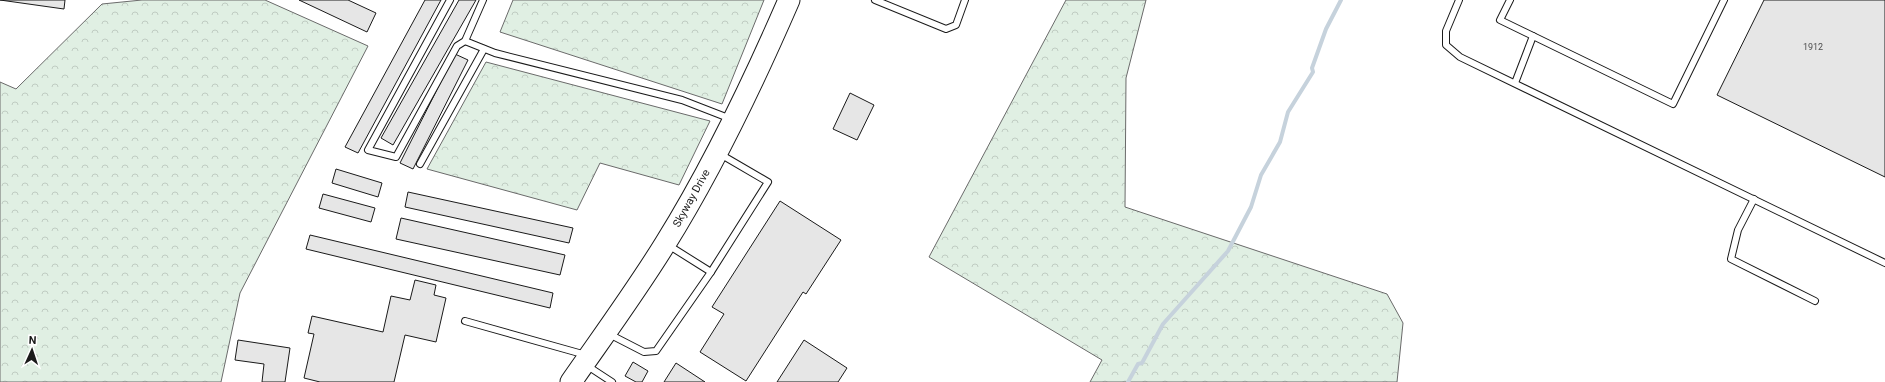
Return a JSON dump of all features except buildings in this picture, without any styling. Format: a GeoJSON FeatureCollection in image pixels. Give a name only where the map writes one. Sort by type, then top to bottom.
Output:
{"type":"FeatureCollection","features":[{"type":"Feature","properties":{"kind":"highway","name":"Skyway Drive"},"geometry":{"type":"LineString","coordinates":[[571,382],[665,244],[733,119],[789,0]]}},
{"type":"Feature","properties":{"kind":"lane"},"geometry":{"type":"LineString","coordinates":[[450,0],[368,150],[396,157],[457,46],[465,41],[483,0]]}},
{"type":"Feature","properties":{"kind":"lane"},"geometry":{"type":"LineString","coordinates":[[875,0],[946,30],[956,25],[965,0]]}},
{"type":"Feature","properties":{"kind":"lane"},"geometry":{"type":"LineString","coordinates":[[1459,0],[1446,31],[1446,45],[1460,57],[1885,263]]}},
{"type":"Feature","properties":{"kind":"lane"},"geometry":{"type":"LineString","coordinates":[[1510,0],[1500,20],[1673,104],[1724,0]]}},
{"type":"Feature","properties":{"kind":"lane"},"geometry":{"type":"LineString","coordinates":[[1515,83],[1533,36]]}},
{"type":"Feature","properties":{"kind":"lane"},"geometry":{"type":"LineString","coordinates":[[465,41],[495,53],[682,100],[733,119]]}},
{"type":"Feature","properties":{"kind":"lane"},"geometry":{"type":"LineString","coordinates":[[420,164],[484,49]]}},
{"type":"Feature","properties":{"kind":"lane"},"geometry":{"type":"LineString","coordinates":[[605,333],[644,352],[656,351],[710,272],[768,182],[716,152]]}},
{"type":"Feature","properties":{"kind":"lane"},"geometry":{"type":"LineString","coordinates":[[1754,199],[1738,230],[1731,259],[1815,300]]}},
{"type":"Feature","properties":{"kind":"lane"},"geometry":{"type":"LineString","coordinates":[[665,244],[710,272]]}},
{"type":"Feature","properties":{"kind":"lane"},"geometry":{"type":"LineString","coordinates":[[465,321],[586,360],[612,382]]}},
{"type":"Feature","properties":{"kind":"green space"},"geometry":{"type":"Polygon","coordinates":[[[142,0],[265,0],[368,46],[240,293],[221,382],[0,382],[0,82],[16,89],[102,4],[142,0]]]}},
{"type":"Feature","properties":{"kind":"green space"},"geometry":{"type":"Polygon","coordinates":[[[513,0],[764,0],[722,104],[500,32],[513,0]]]}},
{"type":"Feature","properties":{"kind":"green space"},"geometry":{"type":"Polygon","coordinates":[[[1066,0],[1146,0],[1126,78],[1125,207],[1387,294],[1403,323],[1397,382],[1090,382],[1102,360],[929,257],[1066,0]]]}},
{"type":"Feature","properties":{"kind":"green space"},"geometry":{"type":"Polygon","coordinates":[[[486,62],[710,121],[679,185],[600,163],[577,210],[427,169],[486,62]]]}},
{"type":"Feature","properties":{"kind":"waterway"},"geometry":{"type":"LineString","coordinates":[[1128,382],[1138,364],[1142,363],[1163,324],[1228,251],[1251,207],[1261,175],[1280,142],[1288,112],[1313,72],[1312,68],[1326,29],[1341,0]]}}]}
